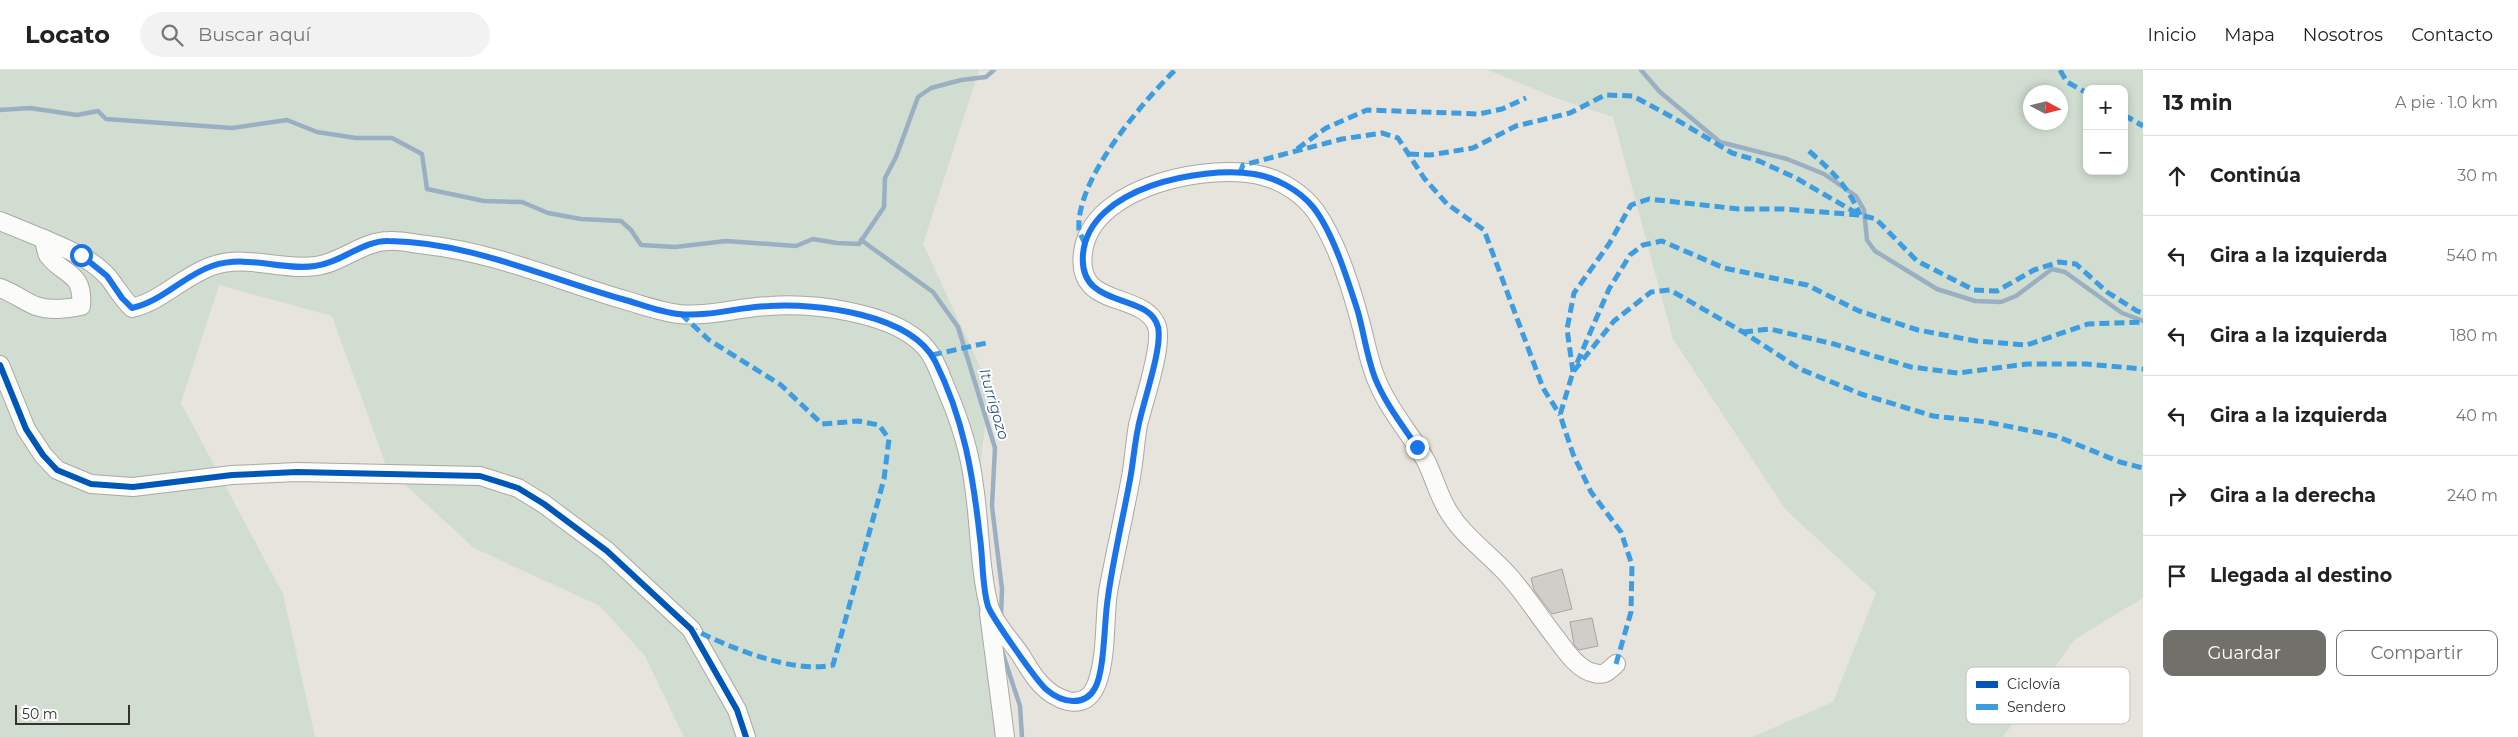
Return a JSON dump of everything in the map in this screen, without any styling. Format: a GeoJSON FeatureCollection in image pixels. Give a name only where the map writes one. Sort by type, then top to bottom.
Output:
{"type":"FeatureCollection","features":[{"type":"Feature","properties":{"kind":"street"},"geometry":{"type":"LineString","coordinates":[[988,610],[1045,689],[1071,702],[1082,701],[1093,693],[1099,678],[1108,595],[1138,428],[1157,347],[1159,329],[1154,318],[1142,310],[1111,298],[1091,286],[1084,268],[1082,251],[1089,231],[1102,213],[1118,201],[1151,186],[1193,175],[1226,172],[1253,174],[1272,178],[1287,186],[1313,207],[1332,241],[1358,311],[1374,375],[1387,402],[1427,464],[1447,509],[1461,530],[1512,579],[1545,624],[1581,667],[1595,674],[1604,673],[1616,664]]}},
{"type":"Feature","properties":{"kind":"street"},"geometry":{"type":"LineString","coordinates":[[0,221],[81,255],[107,276],[122,298],[132,308],[149,304],[210,266],[256,261],[307,268],[331,263],[383,240],[448,248],[505,262],[578,287],[672,313],[713,315],[766,306],[814,306],[856,313],[915,336],[932,355],[962,425],[974,479],[988,610],[1005,737]]}},
{"type":"Feature","properties":{"kind":"street"},"geometry":{"type":"LineString","coordinates":[[0,288],[16,293],[36,306],[61,310],[81,306],[82,294],[75,278],[48,254],[44,239]]}},
{"type":"Feature","properties":{"kind":"street"},"geometry":{"type":"LineString","coordinates":[[0,366],[26,429],[43,455],[58,470],[91,484],[133,487],[232,475],[297,472],[480,476],[518,488],[544,504],[607,551],[691,629],[737,710],[746,737]]}},
{"type":"Feature","properties":{"kind":"green space"},"geometry":{"type":"Polygon","coordinates":[[[0,70],[979,70],[923,244],[990,388],[972,528],[999,737],[684,737],[645,656],[600,606],[474,548],[387,468],[332,316],[219,285],[181,403],[283,594],[315,737],[0,737],[0,70]]]}},
{"type":"Feature","properties":{"kind":"green space"},"geometry":{"type":"Polygon","coordinates":[[[1488,70],[2143,70],[2143,598],[2075,639],[2054,667],[1966,667],[1966,724],[2013,724],[2003,737],[1752,737],[1833,702],[1876,593],[1786,510],[1673,339],[1613,117],[1556,98],[1488,70]]]}},
{"type":"Feature","properties":{"kind":"building"},"geometry":{"type":"Polygon","coordinates":[[[1562,569],[1572,609],[1552,614],[1534,590],[1531,578],[1562,569]]]}},
{"type":"Feature","properties":{"kind":"building"},"geometry":{"type":"Polygon","coordinates":[[[1592,618],[1598,646],[1579,650],[1574,645],[1570,622],[1592,618]]]}},
{"type":"Feature","properties":{"kind":"waterway"},"geometry":{"type":"LineString","coordinates":[[0,110],[30,108],[77,115],[98,111],[106,119],[232,128],[287,120],[317,132],[356,138],[392,138],[422,154],[427,189],[484,201],[522,202],[548,213],[581,219],[621,221],[631,230],[641,245],[675,247],[726,241],[796,246],[813,239],[859,244],[884,207],[885,178],[896,157],[918,97],[931,88],[961,80],[986,77],[994,70]]}},
{"type":"Feature","properties":{"kind":"waterway"},"geometry":{"type":"LineString","coordinates":[[1641,70],[1660,92],[1720,142],[1787,159],[1824,174],[1856,196],[1864,210],[1867,240],[1875,251],[1937,289],[1975,301],[2001,302],[2016,296],[2052,269],[2065,272],[2122,313],[2143,321]]}},
{"type":"Feature","properties":{"kind":"waterway","name":"Iturrigozo"},"geometry":{"type":"LineString","coordinates":[[861,240],[933,292],[958,327],[995,448],[992,506],[1002,589],[1001,617]]}},
{"type":"Feature","properties":{"kind":"waterway","name":"Iturrigozo"},"geometry":{"type":"LineString","coordinates":[[1002,651],[1020,706],[1022,737]]}},
{"type":"Feature","properties":{"kind":"marked path"},"geometry":{"type":"LineString","coordinates":[[1085,244],[1079,230],[1081,210],[1099,166],[1129,122],[1175,70]]}},
{"type":"Feature","properties":{"kind":"marked path"},"geometry":{"type":"LineString","coordinates":[[2060,70],[2067,82],[2083,91]]}},
{"type":"Feature","properties":{"kind":"marked path"},"geometry":{"type":"LineString","coordinates":[[1409,154],[1430,155],[1473,148],[1516,126],[1570,113],[1605,95],[1633,96],[1732,153],[1759,161],[1796,178],[1858,214]]}},
{"type":"Feature","properties":{"kind":"marked path"},"geometry":{"type":"LineString","coordinates":[[1297,149],[1326,128],[1367,110],[1479,114],[1502,109],[1526,98]]}},
{"type":"Feature","properties":{"kind":"marked path"},"geometry":{"type":"LineString","coordinates":[[2128,117],[2143,126]]}},
{"type":"Feature","properties":{"kind":"marked path"},"geometry":{"type":"LineString","coordinates":[[1240,173],[1243,165],[1342,139],[1382,133],[1398,138],[1424,178],[1447,204],[1484,230],[1543,388],[1560,415]]}},
{"type":"Feature","properties":{"kind":"marked path"},"geometry":{"type":"LineString","coordinates":[[1809,151],[1845,187],[1860,215]]}},
{"type":"Feature","properties":{"kind":"marked path"},"geometry":{"type":"LineString","coordinates":[[1573,372],[1567,329],[1574,293],[1609,244],[1631,205],[1649,199],[1739,209],[1783,209],[1860,215],[1876,219],[1917,261],[1974,290],[1997,291],[2034,270],[2059,262],[2076,264],[2107,292],[2143,313]]}},
{"type":"Feature","properties":{"kind":"marked path"},"geometry":{"type":"LineString","coordinates":[[1577,363],[1609,289],[1630,255],[1643,245],[1662,241],[1724,268],[1807,285],[1859,311],[1918,330],[1976,341],[2027,345],[2088,324],[2143,322]]}},
{"type":"Feature","properties":{"kind":"marked path"},"geometry":{"type":"LineString","coordinates":[[1616,664],[1631,612],[1632,565],[1621,532],[1591,492],[1573,454],[1560,415],[1573,372],[1614,321],[1651,292],[1670,290],[1743,332],[1800,369],[1861,394],[1933,416],[1987,422],[2056,436],[2120,462],[2143,468]]}},
{"type":"Feature","properties":{"kind":"marked path"},"geometry":{"type":"LineString","coordinates":[[681,314],[709,340],[781,385],[822,424],[858,421],[879,425],[889,439],[884,479],[833,665],[817,667],[799,666],[780,662],[742,651],[692,629]]}},
{"type":"Feature","properties":{"kind":"marked path"},"geometry":{"type":"LineString","coordinates":[[1743,332],[1770,329],[1834,344],[1911,367],[1958,373],[2027,364],[2086,364],[2143,369]]}},
{"type":"Feature","properties":{"kind":"marked path"},"geometry":{"type":"LineString","coordinates":[[932,355],[986,343]]}},
{"type":"Feature","properties":{"kind":"cycle path"},"geometry":{"type":"LineString","coordinates":[[0,365],[26,429],[43,455],[57,470],[91,484],[133,487],[232,475],[297,472],[480,476],[518,488],[544,504],[607,551],[691,629],[737,710],[746,737]]}},
{"type":"Feature","properties":{"kind":"route"},"geometry":{"type":"LineString","coordinates":[[81,255],[107,276],[122,298],[132,308],[149,304],[210,266],[256,261],[307,268],[331,263],[383,240],[448,248],[505,262],[578,287],[672,313],[713,315],[766,306],[814,306],[856,313],[915,336],[932,355],[962,425],[974,479],[988,610],[1045,689],[1071,702],[1082,701],[1093,693],[1099,678],[1108,595],[1138,428],[1157,347],[1159,329],[1154,318],[1142,310],[1111,298],[1091,286],[1084,268],[1082,251],[1089,231],[1102,213],[1118,201],[1151,186],[1193,175],[1226,172],[1253,174],[1272,178],[1294,190],[1313,207],[1332,241],[1358,311],[1374,375],[1387,402],[1417,447]]}}]}
